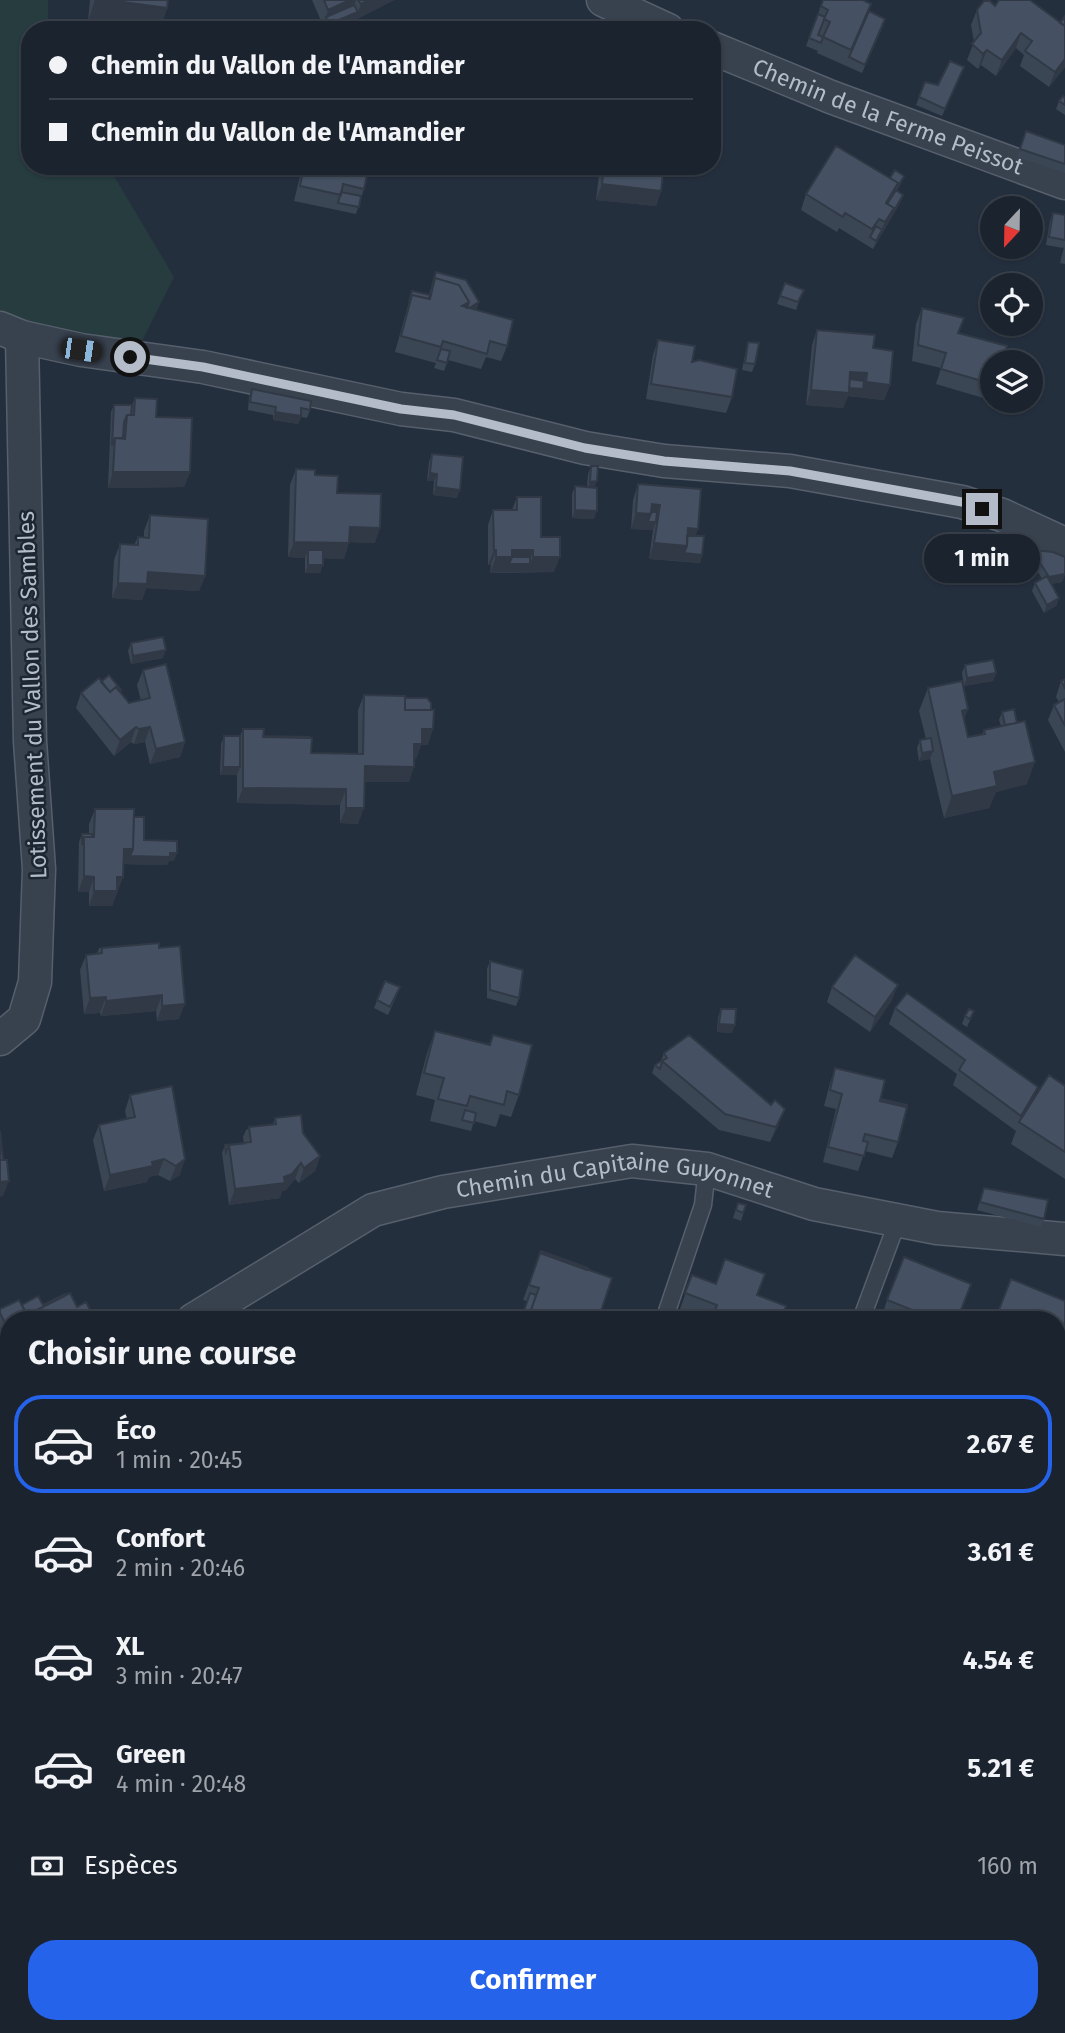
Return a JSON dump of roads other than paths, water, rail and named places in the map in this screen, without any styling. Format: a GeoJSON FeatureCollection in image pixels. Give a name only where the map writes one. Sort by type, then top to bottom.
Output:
{"type":"FeatureCollection","features":[{"type":"Feature","properties":{"kind":"street"},"geometry":{"type":"LineString","coordinates":[[603,0],[648,21]]}},
{"type":"Feature","properties":{"kind":"street","name":"Chemin de la Ferme Peissot"},"geometry":{"type":"LineString","coordinates":[[721,52],[831,97],[1065,183]]}},
{"type":"Feature","properties":{"kind":"street"},"geometry":{"type":"LineString","coordinates":[[11,332],[81,350],[203,367],[401,409],[454,415],[585,448],[664,461],[790,471],[962,502],[1002,515],[1065,544]]}},
{"type":"Feature","properties":{"kind":"street","name":"Lotissement du Vallon des Sambles"},"geometry":{"type":"LineString","coordinates":[[0,1039],[24,1019],[35,982],[39,869],[30,741],[11,332]]}},
{"type":"Feature","properties":{"kind":"street","name":"Chemin du Capitaine Guyonnet"},"geometry":{"type":"LineString","coordinates":[[209,1311],[373,1210],[443,1192],[632,1161],[707,1169],[814,1204],[937,1228],[1065,1239]]}},
{"type":"Feature","properties":{"kind":"lane"},"geometry":{"type":"LineString","coordinates":[[667,1311],[704,1205],[707,1169]]}},
{"type":"Feature","properties":{"kind":"lane"},"geometry":{"type":"LineString","coordinates":[[864,1311],[898,1220]]}}]}
